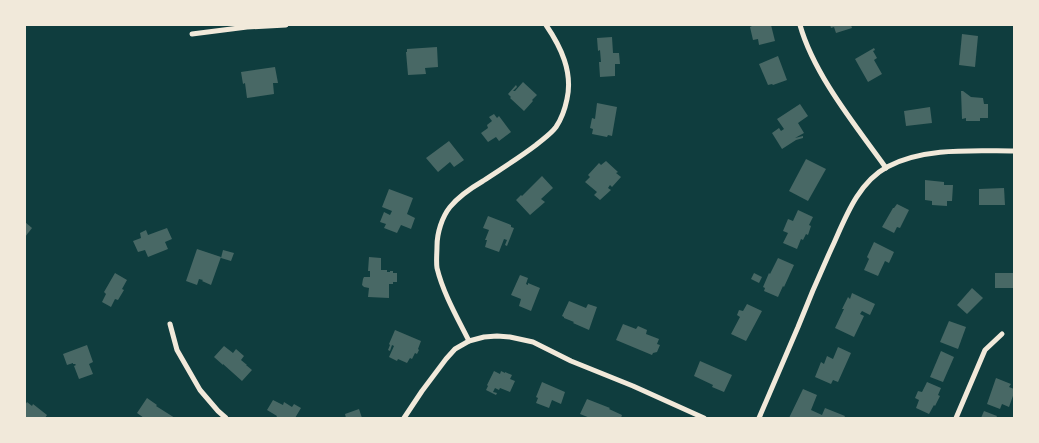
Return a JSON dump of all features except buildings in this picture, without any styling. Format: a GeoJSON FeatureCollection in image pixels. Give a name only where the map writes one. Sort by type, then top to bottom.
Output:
{"type":"FeatureCollection","features":[{"type":"Feature","properties":{"kind":"street"},"geometry":{"type":"LineString","coordinates":[[192,34],[247,27],[286,25]]}},
{"type":"Feature","properties":{"kind":"street"},"geometry":{"type":"LineString","coordinates":[[469,341],[445,291],[437,268],[437,244],[440,228],[450,207],[462,196],[548,135],[556,127],[564,112],[569,91],[568,71],[556,40],[546,25]]}},
{"type":"Feature","properties":{"kind":"street"},"geometry":{"type":"LineString","coordinates":[[800,25],[813,58],[821,72],[848,115],[886,168]]}},
{"type":"Feature","properties":{"kind":"street"},"geometry":{"type":"LineString","coordinates":[[759,418],[846,216],[858,195],[870,180],[886,168],[905,159],[962,151],[1014,151]]}},
{"type":"Feature","properties":{"kind":"street"},"geometry":{"type":"LineString","coordinates":[[170,324],[177,350],[200,390],[226,418]]}},
{"type":"Feature","properties":{"kind":"street"},"geometry":{"type":"LineString","coordinates":[[956,418],[985,350],[1002,334]]}},
{"type":"Feature","properties":{"kind":"street"},"geometry":{"type":"LineString","coordinates":[[404,418],[446,359],[456,349],[469,341],[497,336],[533,342],[571,361],[704,418]]}}]}
